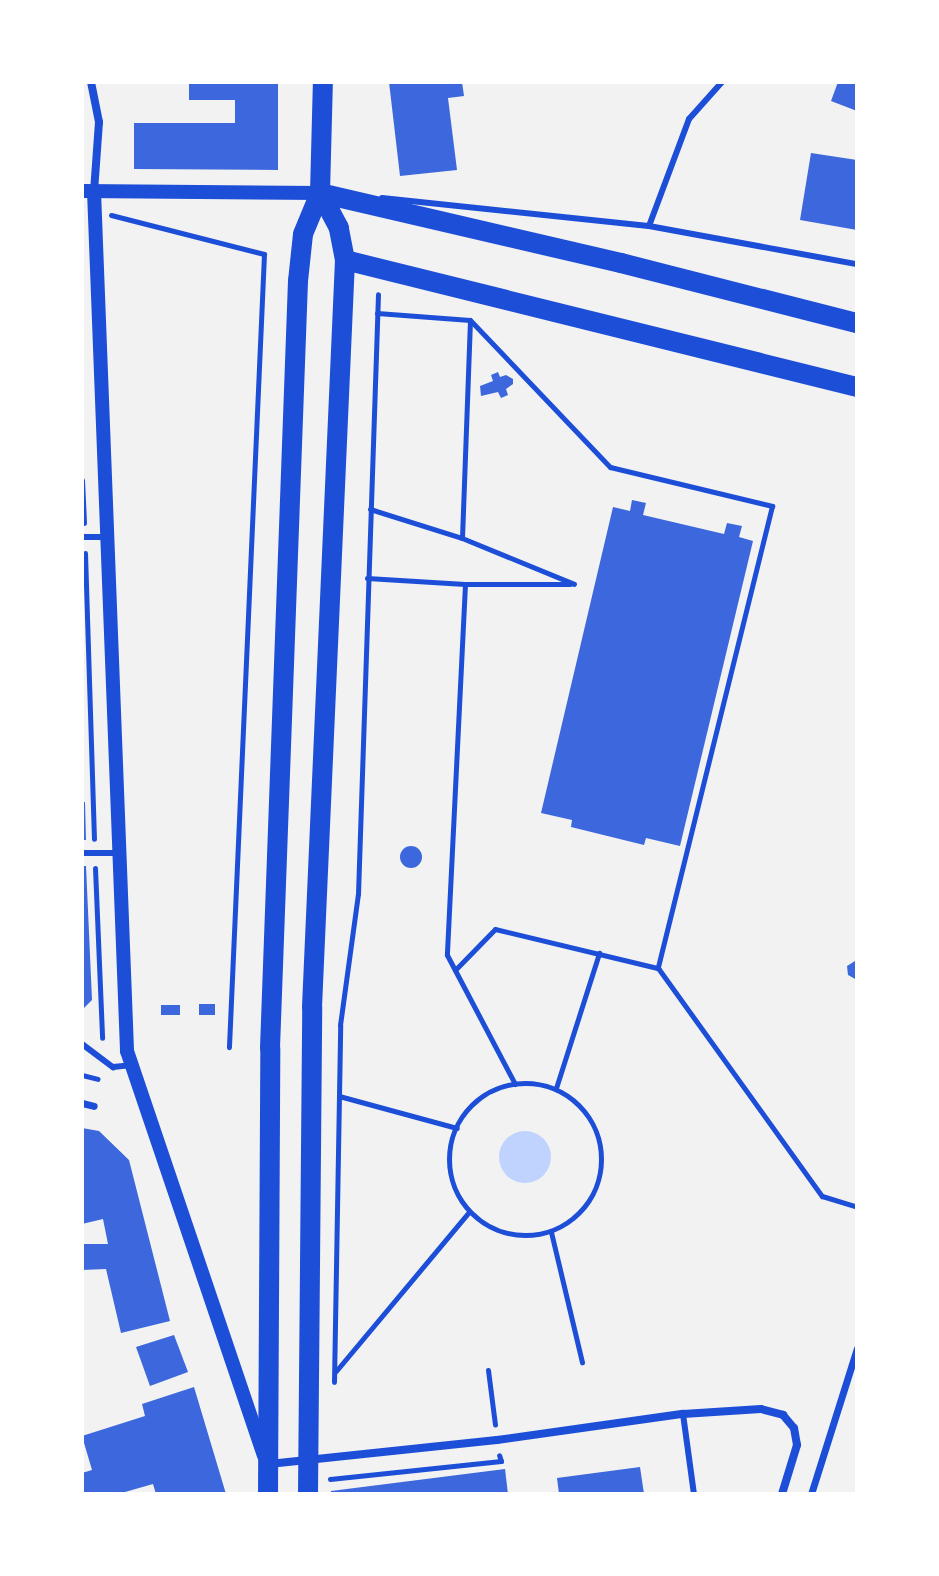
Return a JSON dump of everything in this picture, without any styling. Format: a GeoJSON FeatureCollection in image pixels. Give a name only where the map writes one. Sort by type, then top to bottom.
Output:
{"type":"FeatureCollection","features":[{"type":"Feature","properties":{"kind":"main road"},"geometry":{"type":"LineString","coordinates":[[268,1494],[270,1048],[299,259],[303,234],[320,193],[323,82]]}},
{"type":"Feature","properties":{"kind":"main road"},"geometry":{"type":"LineString","coordinates":[[308,1494],[312,1007],[345,260],[339,228],[320,193]]}},
{"type":"Feature","properties":{"kind":"main road"},"geometry":{"type":"LineString","coordinates":[[320,193],[621,263],[857,323]]}},
{"type":"Feature","properties":{"kind":"main road"},"geometry":{"type":"LineString","coordinates":[[345,260],[857,387]]}},
{"type":"Feature","properties":{"kind":"street"},"geometry":{"type":"LineString","coordinates":[[91,82],[99,122],[88,191],[94,215],[125,1034],[131,1064],[267,1464],[497,1440],[683,1414],[761,1409],[783,1415],[794,1428],[797,1445],[782,1494]]}},
{"type":"Feature","properties":{"kind":"street"},"geometry":{"type":"LineString","coordinates":[[88,191],[320,193]]}},
{"type":"Feature","properties":{"kind":"street"},"geometry":{"type":"LineString","coordinates":[[82,1103],[94,1106]]}},
{"type":"Feature","properties":{"kind":"street"},"geometry":{"type":"LineString","coordinates":[[811,1494],[857,1348]]}},
{"type":"Feature","properties":{"kind":"lane"},"geometry":{"type":"LineString","coordinates":[[649,226],[689,119],[722,82]]}},
{"type":"Feature","properties":{"kind":"lane"},"geometry":{"type":"LineString","coordinates":[[320,193],[460,204],[649,226],[857,264]]}},
{"type":"Feature","properties":{"kind":"lane"},"geometry":{"type":"LineString","coordinates":[[83,537],[106,537]]}},
{"type":"Feature","properties":{"kind":"lane"},"geometry":{"type":"LineString","coordinates":[[82,853],[119,853]]}},
{"type":"Feature","properties":{"kind":"lane"},"geometry":{"type":"LineString","coordinates":[[82,1044],[113,1067],[131,1064]]}},
{"type":"Feature","properties":{"kind":"lane"},"geometry":{"type":"LineString","coordinates":[[683,1414],[694,1494]]}},
{"type":"Feature","properties":{"kind":"path"},"geometry":{"type":"LineString","coordinates":[[94,215],[108,214],[264,254],[229,1047]]}},
{"type":"Feature","properties":{"kind":"path"},"geometry":{"type":"LineString","coordinates":[[332,1396],[335,1372],[340,1025],[358,894],[378,294]]}},
{"type":"Feature","properties":{"kind":"path"},"geometry":{"type":"LineString","coordinates":[[377,313],[470,320],[610,467],[772,506],[658,968]]}},
{"type":"Feature","properties":{"kind":"path"},"geometry":{"type":"LineString","coordinates":[[462,538],[470,320]]}},
{"type":"Feature","properties":{"kind":"path"},"geometry":{"type":"LineString","coordinates":[[82,480],[100,1034],[104,1043],[94,1106]]}},
{"type":"Feature","properties":{"kind":"path"},"geometry":{"type":"LineString","coordinates":[[367,578],[465,584],[574,584],[462,538],[370,509]]}},
{"type":"Feature","properties":{"kind":"path"},"geometry":{"type":"LineString","coordinates":[[465,584],[447,955],[515,1084]]}},
{"type":"Feature","properties":{"kind":"path"},"geometry":{"type":"LineString","coordinates":[[455,970],[495,929],[658,968],[822,1196],[857,1207]]}},
{"type":"Feature","properties":{"kind":"path"},"geometry":{"type":"LineString","coordinates":[[556,1088],[599,953]]}},
{"type":"Feature","properties":{"kind":"path"},"geometry":{"type":"LineString","coordinates":[[82,1075],[98,1079]]}},
{"type":"Feature","properties":{"kind":"path"},"geometry":{"type":"LineString","coordinates":[[529,1082],[556,1088],[579,1103],[595,1125],[602,1156],[600,1178],[589,1202],[570,1221],[551,1232],[520,1235],[494,1229],[468,1213],[453,1185],[449,1152],[459,1119],[477,1098],[502,1086],[515,1084],[529,1082]]}},
{"type":"Feature","properties":{"kind":"path"},"geometry":{"type":"LineString","coordinates":[[339,1096],[457,1128]]}},
{"type":"Feature","properties":{"kind":"path"},"geometry":{"type":"LineString","coordinates":[[335,1372],[468,1213]]}},
{"type":"Feature","properties":{"kind":"path"},"geometry":{"type":"LineString","coordinates":[[551,1232],[582,1362]]}},
{"type":"Feature","properties":{"kind":"path"},"geometry":{"type":"LineString","coordinates":[[488,1370],[501,1461]]}},
{"type":"Feature","properties":{"kind":"water"},"geometry":{"type":"Polygon","coordinates":[[[525,1131],[543,1139],[551,1157],[543,1175],[525,1183],[507,1175],[499,1157],[507,1139],[525,1131]]]}},
{"type":"Feature","properties":{"kind":"building"},"geometry":{"type":"Polygon","coordinates":[[[189,82],[278,82],[278,170],[134,169],[134,123],[235,123],[235,100],[189,100],[189,82]]]}},
{"type":"Feature","properties":{"kind":"building"},"geometry":{"type":"Polygon","coordinates":[[[389,82],[462,82],[464,96],[448,98],[457,170],[400,176],[389,82]]]}},
{"type":"Feature","properties":{"kind":"building"},"geometry":{"type":"Polygon","coordinates":[[[838,82],[857,82],[857,111],[831,101],[838,82]]]}},
{"type":"Feature","properties":{"kind":"building"},"geometry":{"type":"Polygon","coordinates":[[[811,153],[857,160],[857,230],[800,220],[811,153]]]}},
{"type":"Feature","properties":{"kind":"building"},"geometry":{"type":"Polygon","coordinates":[[[498,372],[500,377],[506,375],[513,379],[513,384],[506,389],[508,395],[501,398],[498,392],[481,396],[480,386],[493,381],[491,375],[498,372]]]}},
{"type":"Feature","properties":{"kind":"building"},"geometry":{"type":"Polygon","coordinates":[[[632,500],[646,503],[643,515],[724,534],[727,523],[742,526],[739,537],[753,541],[680,846],[646,838],[644,845],[571,827],[572,820],[541,813],[613,507],[630,511],[632,500]]]}},
{"type":"Feature","properties":{"kind":"building"},"geometry":{"type":"Polygon","coordinates":[[[82,802],[85,802],[86,840],[82,840],[82,802]]]}},
{"type":"Feature","properties":{"kind":"building"},"geometry":{"type":"Polygon","coordinates":[[[411,846],[419,849],[422,857],[419,865],[411,868],[403,865],[400,857],[403,849],[411,846]]]}},
{"type":"Feature","properties":{"kind":"building"},"geometry":{"type":"Polygon","coordinates":[[[82,866],[86,866],[92,1000],[82,1010],[82,866]]]}},
{"type":"Feature","properties":{"kind":"building"},"geometry":{"type":"Polygon","coordinates":[[[855,961],[857,980],[848,975],[847,966],[855,961]]]}},
{"type":"Feature","properties":{"kind":"building"},"geometry":{"type":"Polygon","coordinates":[[[199,1004],[215,1004],[215,1015],[199,1015],[199,1004]]]}},
{"type":"Feature","properties":{"kind":"building"},"geometry":{"type":"Polygon","coordinates":[[[161,1005],[180,1005],[180,1015],[161,1015],[161,1005]]]}},
{"type":"Feature","properties":{"kind":"building"},"geometry":{"type":"Polygon","coordinates":[[[82,1128],[99,1131],[129,1160],[170,1321],[121,1333],[106,1269],[82,1270],[82,1244],[108,1244],[103,1219],[82,1224],[82,1128]]]}},
{"type":"Feature","properties":{"kind":"building"},"geometry":{"type":"Polygon","coordinates":[[[174,1335],[188,1372],[150,1386],[136,1347],[174,1335]]]}},
{"type":"Feature","properties":{"kind":"building"},"geometry":{"type":"Polygon","coordinates":[[[194,1387],[226,1494],[156,1494],[153,1484],[118,1494],[82,1494],[82,1473],[92,1470],[82,1436],[145,1416],[142,1404],[194,1387]]]}},
{"type":"Feature","properties":{"kind":"building"},"geometry":{"type":"Polygon","coordinates":[[[640,1467],[644,1494],[559,1494],[557,1478],[640,1467]]]}},
{"type":"Feature","properties":{"kind":"building"},"geometry":{"type":"Polygon","coordinates":[[[505,1469],[508,1494],[331,1494],[331,1491],[505,1469]]]}}]}
